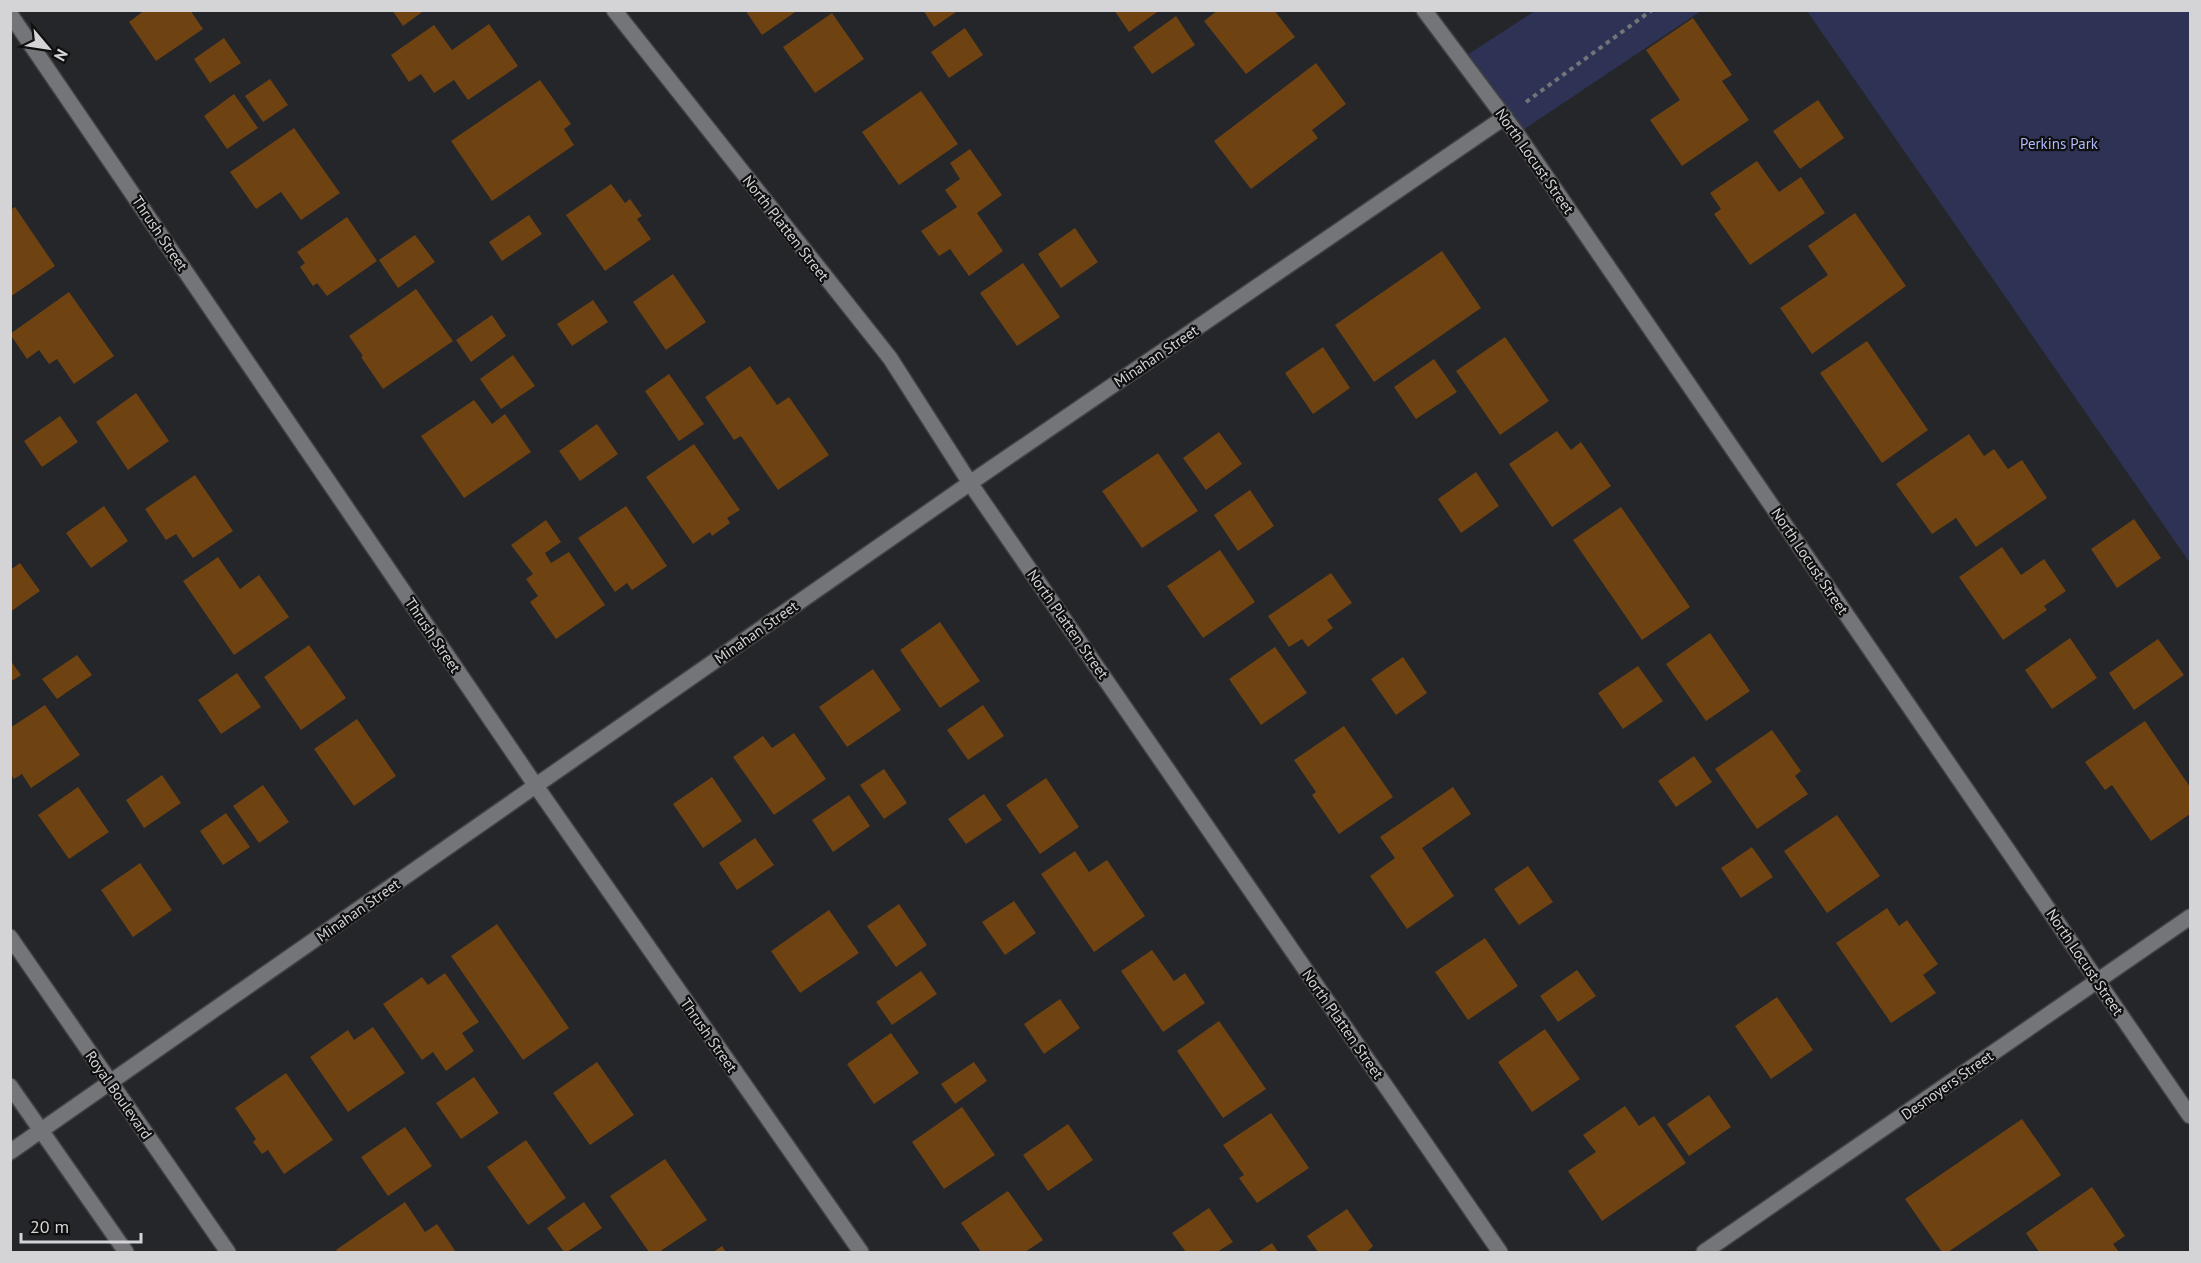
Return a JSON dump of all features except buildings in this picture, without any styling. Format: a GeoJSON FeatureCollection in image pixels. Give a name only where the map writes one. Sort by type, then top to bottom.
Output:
{"type":"FeatureCollection","features":[{"type":"Feature","properties":{"kind":"street","name":"North Platten Street"},"geometry":{"type":"LineString","coordinates":[[614,10],[890,358],[970,483],[1500,1252]]}},
{"type":"Feature","properties":{"kind":"street","name":"North Locust Street"},"geometry":{"type":"LineString","coordinates":[[1424,10],[1505,117],[2190,1116]]}},
{"type":"Feature","properties":{"kind":"street","name":"Thrush Street"},"geometry":{"type":"LineString","coordinates":[[10,14],[536,786],[861,1252]]}},
{"type":"Feature","properties":{"kind":"street","name":"Minahan Street"},"geometry":{"type":"LineString","coordinates":[[10,1152],[970,483],[1505,117]]}},
{"type":"Feature","properties":{"kind":"street","name":"Desnoyers Street"},"geometry":{"type":"LineString","coordinates":[[1704,1252],[2190,916]]}},
{"type":"Feature","properties":{"kind":"street","name":"Royal Boulevard"},"geometry":{"type":"LineString","coordinates":[[10,937],[228,1252]]}},
{"type":"Feature","properties":{"kind":"street"},"geometry":{"type":"LineString","coordinates":[[10,1086],[126,1252]]}},
{"type":"Feature","properties":{"kind":"path"},"geometry":{"type":"LineString","coordinates":[[1505,117],[1652,10]]}},
{"type":"Feature","properties":{"kind":"green space"},"geometry":{"type":"Polygon","coordinates":[[[1535,11],[1701,11],[1517,134],[1461,59],[1535,11]]]}},
{"type":"Feature","properties":{"kind":"green space","name":"Perkins Park"},"geometry":{"type":"Polygon","coordinates":[[[1807,11],[2190,11],[2190,563],[1807,11]]]}}]}
